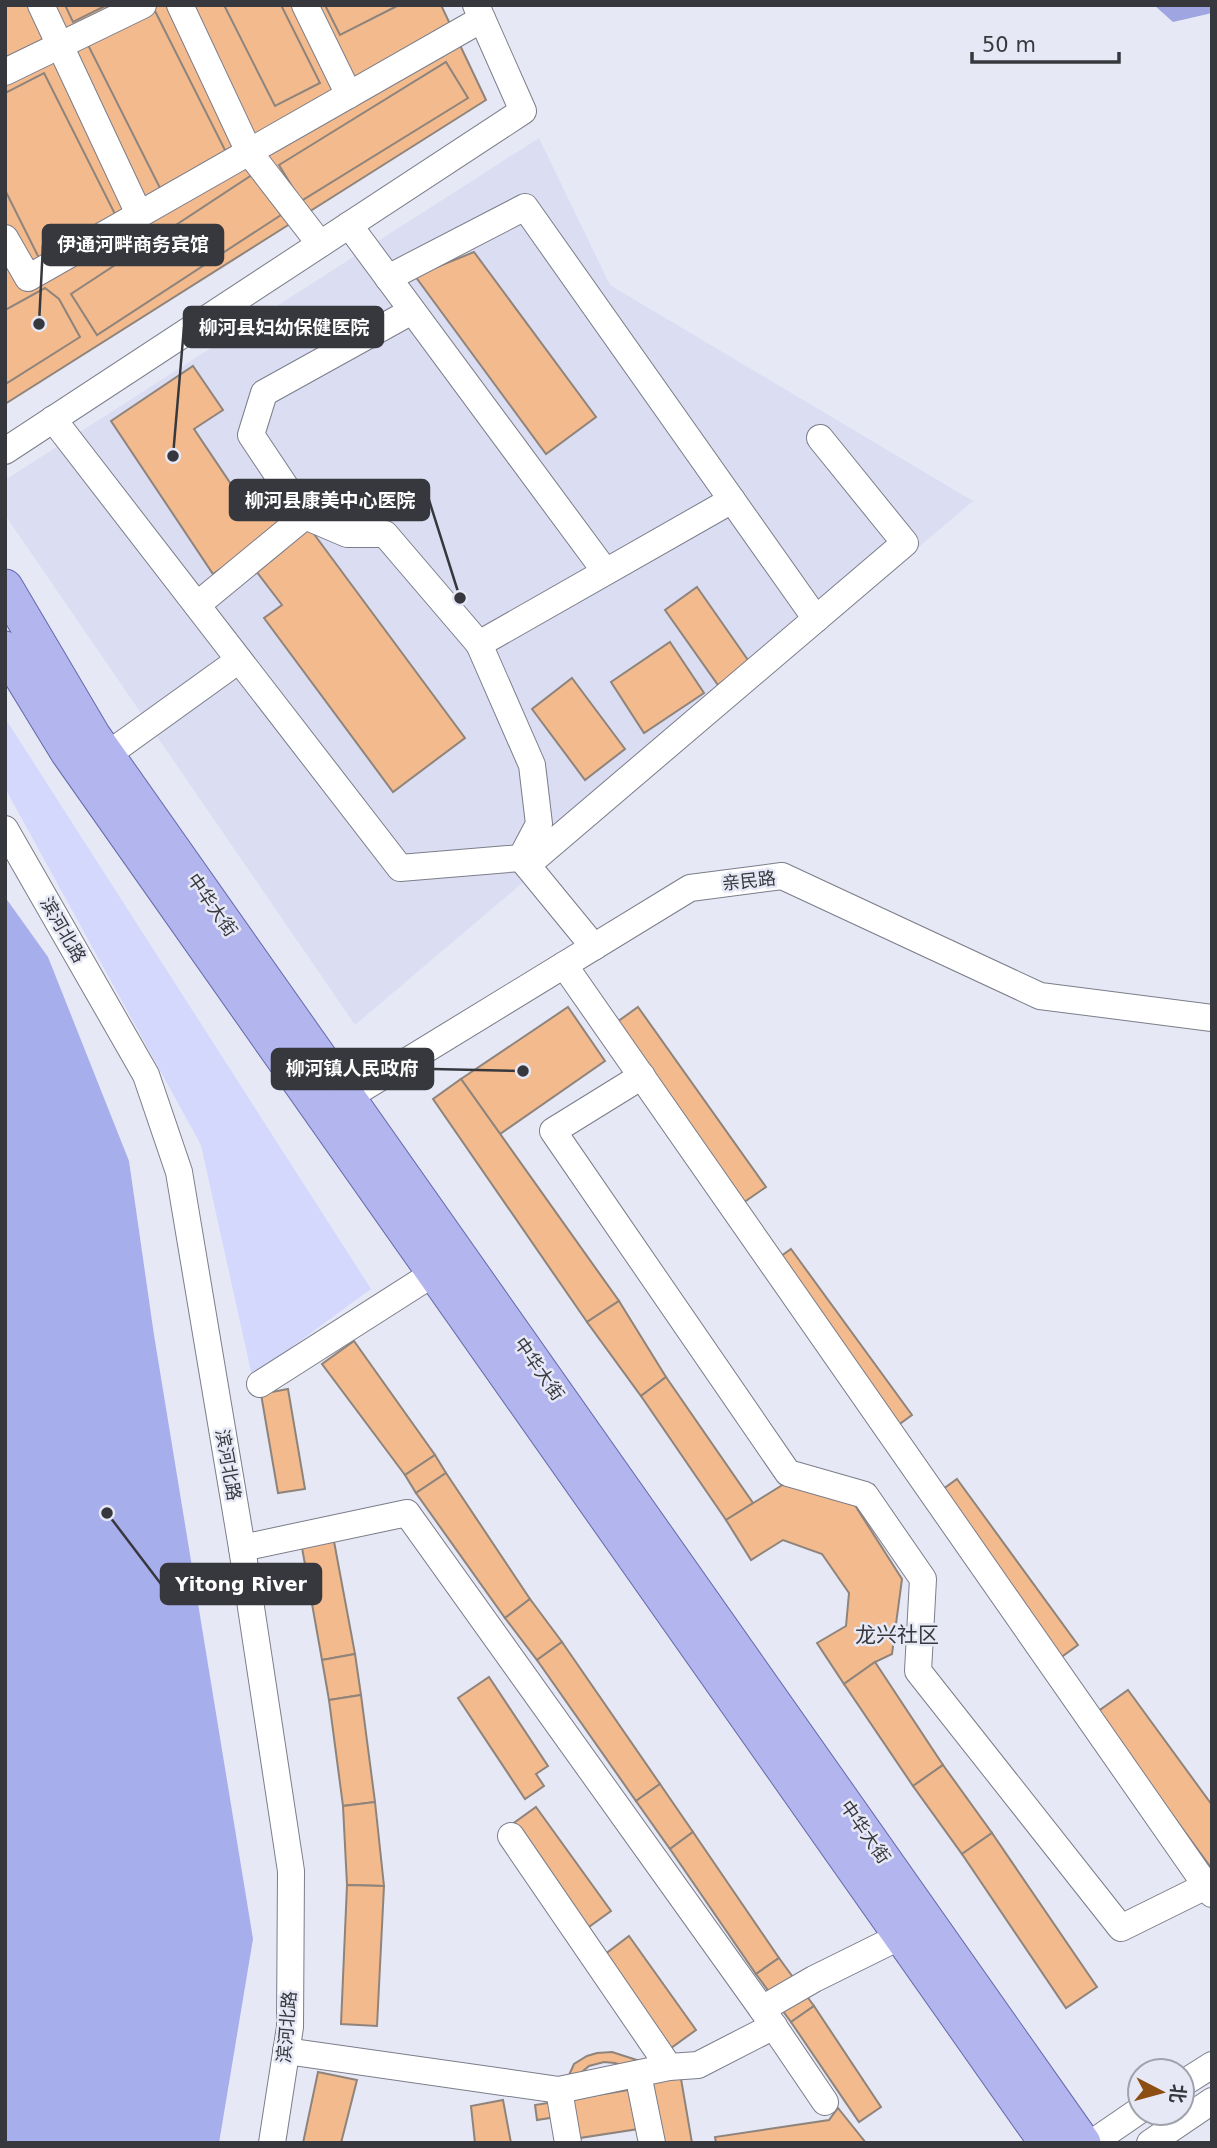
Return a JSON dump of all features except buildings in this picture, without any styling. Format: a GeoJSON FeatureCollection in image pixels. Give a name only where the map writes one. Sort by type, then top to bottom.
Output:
{"type":"FeatureCollection","features":[{"type":"Feature","properties":{"kind":"main road","name":"中华大街"},"geometry":{"type":"LineString","coordinates":[[5,587],[93,736],[335,1105],[434,1273],[1047,2143]]}},
{"type":"Feature","properties":{"kind":"main road","name":"中华大街"},"geometry":{"type":"LineString","coordinates":[[5,649],[68,752],[335,1105],[1083,2143]]}},
{"type":"Feature","properties":{"kind":"street"},"geometry":{"type":"LineString","coordinates":[[41,5],[139,215]]}},
{"type":"Feature","properties":{"kind":"street"},"geometry":{"type":"LineString","coordinates":[[5,72],[143,5]]}},
{"type":"Feature","properties":{"kind":"street"},"geometry":{"type":"LineString","coordinates":[[180,5],[249,152],[320,244]]}},
{"type":"Feature","properties":{"kind":"street"},"geometry":{"type":"LineString","coordinates":[[305,5],[349,95]]}},
{"type":"Feature","properties":{"kind":"street"},"geometry":{"type":"LineString","coordinates":[[5,238],[28,278],[349,95],[479,12],[523,111],[5,451]]}},
{"type":"Feature","properties":{"kind":"street"},"geometry":{"type":"LineString","coordinates":[[388,278],[525,207],[816,619]]}},
{"type":"Feature","properties":{"kind":"street"},"geometry":{"type":"LineString","coordinates":[[349,225],[605,571]]}},
{"type":"Feature","properties":{"kind":"street"},"geometry":{"type":"LineString","coordinates":[[412,311],[264,393],[251,435],[305,516],[347,534],[385,534],[479,643],[532,765],[539,824],[524,861]]}},
{"type":"Feature","properties":{"kind":"street"},"geometry":{"type":"LineString","coordinates":[[53,419],[400,868],[524,861],[905,543],[820,438]]}},
{"type":"Feature","properties":{"kind":"street"},"geometry":{"type":"LineString","coordinates":[[479,643],[732,500]]}},
{"type":"Feature","properties":{"kind":"street"},"geometry":{"type":"LineString","coordinates":[[197,605],[305,516]]}},
{"type":"Feature","properties":{"kind":"street"},"geometry":{"type":"LineString","coordinates":[[107,755],[239,660]]}},
{"type":"Feature","properties":{"kind":"street","name":"滨河北路"},"geometry":{"type":"LineString","coordinates":[[5,828],[146,1075],[179,1172],[242,1548],[291,1871],[290,2027],[272,2143]]}},
{"type":"Feature","properties":{"kind":"street"},"geometry":{"type":"LineString","coordinates":[[524,861],[594,947]]}},
{"type":"Feature","properties":{"kind":"street","name":"亲民路"},"geometry":{"type":"LineString","coordinates":[[335,1105],[690,888],[782,876],[1040,996],[1212,1018]]}},
{"type":"Feature","properties":{"kind":"street"},"geometry":{"type":"LineString","coordinates":[[564,965],[642,1076],[1209,1890],[1121,1928],[918,1671],[923,1579],[865,1495],[788,1473],[553,1132],[642,1076]]}},
{"type":"Feature","properties":{"kind":"street"},"geometry":{"type":"LineString","coordinates":[[260,1384],[434,1273]]}},
{"type":"Feature","properties":{"kind":"street"},"geometry":{"type":"LineString","coordinates":[[242,1548],[407,1513],[768,2018],[825,2102]]}},
{"type":"Feature","properties":{"kind":"street"},"geometry":{"type":"LineString","coordinates":[[511,1836],[669,2067]]}},
{"type":"Feature","properties":{"kind":"street"},"geometry":{"type":"LineString","coordinates":[[286,2051],[559,2090],[669,2067],[698,2065],[768,2018],[814,1979],[901,1936]]}},
{"type":"Feature","properties":{"kind":"street"},"geometry":{"type":"LineString","coordinates":[[1196,2075],[1212,2065]]}},
{"type":"Feature","properties":{"kind":"street"},"geometry":{"type":"LineString","coordinates":[[638,2074],[652,2143]]}},
{"type":"Feature","properties":{"kind":"street"},"geometry":{"type":"LineString","coordinates":[[559,2090],[568,2143]]}},
{"type":"Feature","properties":{"kind":"street"},"geometry":{"type":"LineString","coordinates":[[1150,2143],[1212,2101]]}},
{"type":"Feature","properties":{"kind":"street"},"geometry":{"type":"LineString","coordinates":[[1092,2143],[1126,2120]]}},
{"type":"Feature","properties":{"kind":"shaded area"},"geometry":{"type":"Polygon","coordinates":[[[1154,5],[1212,5],[1212,13],[1173,22],[1154,5]]]}},
{"type":"Feature","properties":{"kind":"shaded area"},"geometry":{"type":"Polygon","coordinates":[[[539,138],[610,285],[973,501],[355,1025],[5,515],[5,480],[539,138]]]}},
{"type":"Feature","properties":{"kind":"shaded area"},"geometry":{"type":"Polygon","coordinates":[[[5,718],[371,1289],[252,1376],[201,1145],[5,788],[5,718]]]}},
{"type":"Feature","properties":{"kind":"shaded area"},"geometry":{"type":"Polygon","coordinates":[[[5,897],[48,957],[129,1161],[154,1335],[253,1939],[219,2143],[5,2143],[5,897]]]}},
{"type":"Feature","properties":{"kind":"place","name":"伊通河畔商务宾馆"},"geometry":{"type":"Point","coordinates":[39,324]}},
{"type":"Feature","properties":{"kind":"place","name":"柳河县妇幼保健医院"},"geometry":{"type":"Point","coordinates":[173,456]}},
{"type":"Feature","properties":{"kind":"place","name":"柳河县康美中心医院"},"geometry":{"type":"Point","coordinates":[460,598]}},
{"type":"Feature","properties":{"kind":"place","name":"柳河镇人民政府"},"geometry":{"type":"Point","coordinates":[523,1071]}},
{"type":"Feature","properties":{"kind":"place","name":"Yitong River"},"geometry":{"type":"Point","coordinates":[107,1513]}},
{"type":"Feature","properties":{"kind":"district","name":"龙兴社区"},"geometry":{"type":"Point","coordinates":[897,1635]}}]}
